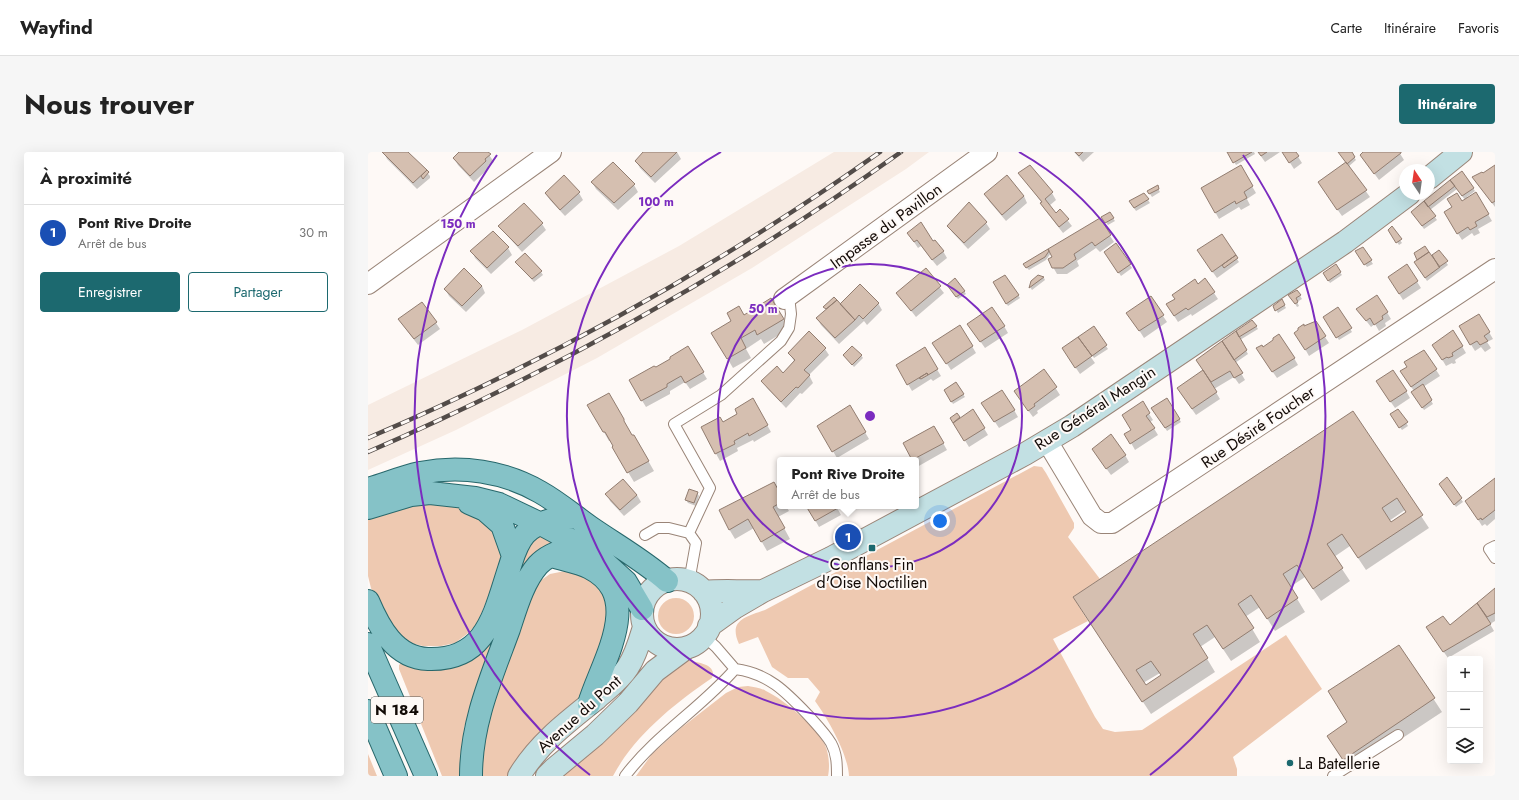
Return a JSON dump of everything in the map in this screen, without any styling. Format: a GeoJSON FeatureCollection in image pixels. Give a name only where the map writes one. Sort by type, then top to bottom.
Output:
{"type":"FeatureCollection","features":[{"type":"Feature","properties":{"kind":"main road"},"geometry":{"type":"LineString","coordinates":[[1435,173],[1461,152]]}},
{"type":"Feature","properties":{"kind":"main road","name":"Rue Général Mangin"},"geometry":{"type":"LineString","coordinates":[[707,631],[734,608],[763,591],[831,558],[1072,426],[1345,242],[1401,200]]}},
{"type":"Feature","properties":{"kind":"main road"},"geometry":{"type":"LineString","coordinates":[[368,489],[401,478],[435,471],[464,469],[481,471],[511,478],[553,500],[651,568],[667,581]]}},
{"type":"Feature","properties":{"kind":"main road"},"geometry":{"type":"LineString","coordinates":[[368,508],[411,495],[430,493],[475,498],[499,504],[578,544],[619,574],[626,582],[643,618],[654,641],[661,645],[677,649],[686,648],[696,643],[707,631],[712,612],[708,598],[696,587],[675,579],[658,585],[650,591],[645,600],[643,618]]}},
{"type":"Feature","properties":{"kind":"main road"},"geometry":{"type":"LineString","coordinates":[[450,495],[485,510],[502,525],[513,556]]}},
{"type":"Feature","properties":{"kind":"main road"},"geometry":{"type":"LineString","coordinates":[[368,601],[385,633],[396,646],[405,653],[426,659],[447,658],[458,655],[475,645],[488,627],[513,556],[522,538],[527,532],[540,524],[553,519],[576,517]]}},
{"type":"Feature","properties":{"kind":"main road"},"geometry":{"type":"LineString","coordinates":[[471,776],[473,742],[476,723],[522,593],[534,571],[544,559],[578,544]]}},
{"type":"Feature","properties":{"kind":"main road"},"geometry":{"type":"LineString","coordinates":[[552,556],[590,568],[608,584],[616,600],[618,612],[615,634],[589,704]]}},
{"type":"Feature","properties":{"kind":"main road","name":"Rue Général Mangin"},"geometry":{"type":"LineString","coordinates":[[696,587],[743,592],[763,591]]}},
{"type":"Feature","properties":{"kind":"main road","name":"Avenue du Pont"},"geometry":{"type":"LineString","coordinates":[[519,776],[525,765],[545,742],[567,721],[619,679],[629,666],[643,618]]}},
{"type":"Feature","properties":{"kind":"main road","name":"N 184"},"geometry":{"type":"LineString","coordinates":[[368,644],[426,776]]}},
{"type":"Feature","properties":{"kind":"main road","name":"Avenue du Pont"},"geometry":{"type":"LineString","coordinates":[[547,776],[595,735],[628,703],[655,671],[686,648]]}},
{"type":"Feature","properties":{"kind":"main road","name":"N 184"},"geometry":{"type":"LineString","coordinates":[[368,711],[396,776]]}},
{"type":"Feature","properties":{"kind":"street"},"geometry":{"type":"LineString","coordinates":[[368,284],[551,152]]}},
{"type":"Feature","properties":{"kind":"street","name":"Impasse du Pavillon"},"geometry":{"type":"LineString","coordinates":[[787,298],[987,152]]}},
{"type":"Feature","properties":{"kind":"street","name":"Rue Désiré Foucher"},"geometry":{"type":"LineString","coordinates":[[1047,441],[1092,516],[1101,523],[1112,523],[1495,269]]}},
{"type":"Feature","properties":{"kind":"lane"},"geometry":{"type":"LineString","coordinates":[[689,533],[710,488],[674,424],[721,395],[781,341],[789,328],[791,314],[787,298]]}},
{"type":"Feature","properties":{"kind":"lane"},"geometry":{"type":"LineString","coordinates":[[645,535],[657,528],[669,528],[689,533],[696,543],[696,587]]}},
{"type":"Feature","properties":{"kind":"lane"},"geometry":{"type":"LineString","coordinates":[[707,631],[716,647],[735,669],[748,671],[783,689],[821,729],[832,744],[837,760],[837,776]]}},
{"type":"Feature","properties":{"kind":"lane"},"geometry":{"type":"LineString","coordinates":[[626,776],[659,739],[696,708],[735,669]]}},
{"type":"Feature","properties":{"kind":"lane"},"geometry":{"type":"LineString","coordinates":[[1333,776],[1398,735]]}},
{"type":"Feature","properties":{"kind":"shaded area"},"geometry":{"type":"Polygon","coordinates":[[[834,152],[929,152],[906,169],[752,268],[597,358],[456,430],[368,470],[368,405],[522,330],[679,246],[834,152]]]}},
{"type":"Feature","properties":{"kind":"shaded area"},"geometry":{"type":"Polygon","coordinates":[[[1034,466],[1042,467],[1046,473],[1074,523],[1074,528],[1068,537],[1100,579],[1073,597],[1088,621],[1053,639],[1103,729],[1115,732],[1142,730],[1286,635],[1322,689],[1233,757],[1237,769],[1237,776],[849,776],[848,767],[841,747],[826,717],[815,701],[820,692],[808,678],[788,678],[772,667],[758,637],[739,644],[736,636],[736,630],[737,625],[741,621],[751,615],[765,610],[1034,466]]]}},
{"type":"Feature","properties":{"kind":"shaded area"},"geometry":{"type":"Polygon","coordinates":[[[445,502],[474,512],[491,523],[503,560],[476,625],[455,643],[441,646],[423,646],[410,643],[399,636],[382,614],[371,588],[368,576],[368,517],[399,505],[445,502]]]}},
{"type":"Feature","properties":{"kind":"shaded area"},"geometry":{"type":"Polygon","coordinates":[[[538,534],[554,543],[537,552],[524,566],[473,697],[464,728],[462,756],[463,776],[442,776],[399,669],[399,665],[402,662],[461,661],[522,557],[538,534]]]}},
{"type":"Feature","properties":{"kind":"shaded area"},"geometry":{"type":"Polygon","coordinates":[[[570,570],[589,575],[614,611],[593,672],[578,700],[525,748],[509,776],[478,776],[487,704],[537,583],[550,574],[570,570]]]}},
{"type":"Feature","properties":{"kind":"shaded area"},"geometry":{"type":"Polygon","coordinates":[[[680,598],[689,603],[693,609],[693,623],[689,629],[680,634],[672,634],[663,629],[659,623],[658,612],[663,603],[669,599],[680,598]]]}},
{"type":"Feature","properties":{"kind":"shaded area"},"geometry":{"type":"Polygon","coordinates":[[[686,660],[705,664],[712,670],[712,678],[656,721],[632,747],[613,776],[555,776],[648,685],[686,660]]]}},
{"type":"Feature","properties":{"kind":"shaded area"},"geometry":{"type":"Polygon","coordinates":[[[748,686],[764,690],[774,695],[791,707],[815,730],[825,745],[827,752],[829,760],[828,776],[636,776],[652,754],[681,728],[726,693],[738,687],[748,686]]]}},
{"type":"Feature","properties":{"kind":"shaded area"},"geometry":{"type":"Polygon","coordinates":[[[368,754],[377,776],[368,775],[368,754]]]}},
{"type":"Feature","properties":{"kind":"building"},"geometry":{"type":"Polygon","coordinates":[[[382,152],[408,152],[427,170],[413,183],[382,152]]]}},
{"type":"Feature","properties":{"kind":"building"},"geometry":{"type":"Polygon","coordinates":[[[459,152],[488,152],[491,154],[485,159],[486,161],[470,176],[453,158],[459,152]]]}},
{"type":"Feature","properties":{"kind":"building"},"geometry":{"type":"Polygon","coordinates":[[[643,152],[677,152],[651,177],[635,161],[643,152]]]}},
{"type":"Feature","properties":{"kind":"building"},"geometry":{"type":"Polygon","coordinates":[[[1075,152],[1083,152],[1079,156],[1075,152]]]}},
{"type":"Feature","properties":{"kind":"building"},"geometry":{"type":"Polygon","coordinates":[[[1227,152],[1252,152],[1233,163],[1227,152]]]}},
{"type":"Feature","properties":{"kind":"building"},"geometry":{"type":"Polygon","coordinates":[[[1258,152],[1267,152],[1261,156],[1258,152]]]}},
{"type":"Feature","properties":{"kind":"building"},"geometry":{"type":"Polygon","coordinates":[[[1282,152],[1296,152],[1299,156],[1289,163],[1282,152]]]}},
{"type":"Feature","properties":{"kind":"building"},"geometry":{"type":"Polygon","coordinates":[[[1338,152],[1352,152],[1355,157],[1347,164],[1338,152]]]}},
{"type":"Feature","properties":{"kind":"building"},"geometry":{"type":"Polygon","coordinates":[[[1363,152],[1401,153],[1374,174],[1360,155],[1363,152]]]}},
{"type":"Feature","properties":{"kind":"building"},"geometry":{"type":"Polygon","coordinates":[[[613,162],[635,184],[614,203],[591,182],[613,162]]]}},
{"type":"Feature","properties":{"kind":"building"},"geometry":{"type":"Polygon","coordinates":[[[1346,162],[1367,190],[1337,210],[1318,182],[1346,162]]]}},
{"type":"Feature","properties":{"kind":"building"},"geometry":{"type":"Polygon","coordinates":[[[1030,165],[1053,192],[1045,199],[1056,213],[1060,209],[1069,219],[1059,227],[1040,203],[1042,202],[1018,173],[1030,165]]]}},
{"type":"Feature","properties":{"kind":"building"},"geometry":{"type":"Polygon","coordinates":[[[1241,165],[1253,186],[1244,192],[1247,198],[1236,204],[1235,201],[1215,213],[1201,188],[1241,165]]]}},
{"type":"Feature","properties":{"kind":"building"},"geometry":{"type":"Polygon","coordinates":[[[1495,165],[1495,201],[1492,203],[1472,177],[1482,172],[1483,173],[1495,165]]]}},
{"type":"Feature","properties":{"kind":"building"},"geometry":{"type":"Polygon","coordinates":[[[427,170],[429,172],[423,179],[421,176],[427,170]]]}},
{"type":"Feature","properties":{"kind":"building"},"geometry":{"type":"Polygon","coordinates":[[[1462,171],[1474,188],[1462,196],[1450,180],[1462,171]]]}},
{"type":"Feature","properties":{"kind":"building"},"geometry":{"type":"Polygon","coordinates":[[[564,175],[580,192],[560,210],[545,193],[564,175]]]}},
{"type":"Feature","properties":{"kind":"building"},"geometry":{"type":"Polygon","coordinates":[[[1007,175],[1024,196],[1002,215],[984,194],[1007,175]]]}},
{"type":"Feature","properties":{"kind":"building"},"geometry":{"type":"Polygon","coordinates":[[[1450,180],[1455,186],[1428,207],[1424,201],[1435,200],[1435,192],[1450,180]]]}},
{"type":"Feature","properties":{"kind":"building"},"geometry":{"type":"Polygon","coordinates":[[[1158,185],[1159,189],[1149,194],[1147,191],[1158,185]]]}},
{"type":"Feature","properties":{"kind":"building"},"geometry":{"type":"Polygon","coordinates":[[[1476,192],[1489,214],[1475,222],[1477,226],[1470,230],[1468,227],[1457,234],[1444,212],[1452,207],[1447,199],[1457,193],[1462,201],[1476,192]]]}},
{"type":"Feature","properties":{"kind":"building"},"geometry":{"type":"Polygon","coordinates":[[[1144,193],[1149,199],[1134,208],[1129,201],[1144,193]]]}},
{"type":"Feature","properties":{"kind":"building"},"geometry":{"type":"Polygon","coordinates":[[[1424,201],[1436,216],[1422,226],[1411,212],[1424,201]]]}},
{"type":"Feature","properties":{"kind":"building"},"geometry":{"type":"Polygon","coordinates":[[[969,202],[987,222],[964,243],[947,226],[969,202]]]}},
{"type":"Feature","properties":{"kind":"building"},"geometry":{"type":"Polygon","coordinates":[[[524,203],[543,223],[518,246],[498,226],[524,203]]]}},
{"type":"Feature","properties":{"kind":"building"},"geometry":{"type":"Polygon","coordinates":[[[1110,212],[1114,218],[1105,223],[1101,217],[1110,212]]]}},
{"type":"Feature","properties":{"kind":"building"},"geometry":{"type":"Polygon","coordinates":[[[1100,218],[1111,235],[1095,246],[1092,242],[1074,254],[1076,259],[1063,268],[1052,268],[1048,259],[1052,257],[1048,249],[1100,218]]]}},
{"type":"Feature","properties":{"kind":"building"},"geometry":{"type":"Polygon","coordinates":[[[921,222],[933,241],[935,240],[944,251],[932,260],[917,240],[914,242],[907,233],[921,222]]]}},
{"type":"Feature","properties":{"kind":"building"},"geometry":{"type":"Polygon","coordinates":[[[1392,226],[1402,239],[1396,243],[1388,230],[1392,226]]]}},
{"type":"Feature","properties":{"kind":"building"},"geometry":{"type":"Polygon","coordinates":[[[493,231],[509,247],[487,268],[470,251],[493,231]]]}},
{"type":"Feature","properties":{"kind":"building"},"geometry":{"type":"Polygon","coordinates":[[[1222,234],[1236,255],[1212,272],[1197,250],[1222,234]]]}},
{"type":"Feature","properties":{"kind":"building"},"geometry":{"type":"Polygon","coordinates":[[[1116,243],[1131,264],[1118,273],[1104,252],[1116,243]]]}},
{"type":"Feature","properties":{"kind":"building"},"geometry":{"type":"Polygon","coordinates":[[[1425,246],[1429,252],[1417,260],[1414,253],[1425,246]]]}},
{"type":"Feature","properties":{"kind":"building"},"geometry":{"type":"Polygon","coordinates":[[[1363,247],[1372,260],[1364,265],[1355,251],[1363,247]]]}},
{"type":"Feature","properties":{"kind":"building"},"geometry":{"type":"Polygon","coordinates":[[[1048,249],[1049,251],[1045,257],[1026,268],[1023,264],[1048,249]]]}},
{"type":"Feature","properties":{"kind":"building"},"geometry":{"type":"Polygon","coordinates":[[[1439,250],[1448,261],[1439,267],[1432,255],[1439,250]]]}},
{"type":"Feature","properties":{"kind":"building"},"geometry":{"type":"Polygon","coordinates":[[[1429,252],[1440,267],[1425,278],[1414,262],[1429,252]]]}},
{"type":"Feature","properties":{"kind":"building"},"geometry":{"type":"Polygon","coordinates":[[[525,253],[542,271],[532,279],[515,262],[525,253]]]}},
{"type":"Feature","properties":{"kind":"building"},"geometry":{"type":"Polygon","coordinates":[[[1236,255],[1238,258],[1224,268],[1222,265],[1236,255]]]}},
{"type":"Feature","properties":{"kind":"building"},"geometry":{"type":"Polygon","coordinates":[[[1336,264],[1341,272],[1328,281],[1323,273],[1336,264]]]}},
{"type":"Feature","properties":{"kind":"building"},"geometry":{"type":"Polygon","coordinates":[[[1407,264],[1418,281],[1399,294],[1388,277],[1407,264]]]}},
{"type":"Feature","properties":{"kind":"building"},"geometry":{"type":"Polygon","coordinates":[[[464,268],[482,286],[462,306],[444,289],[464,268]]]}},
{"type":"Feature","properties":{"kind":"building"},"geometry":{"type":"Polygon","coordinates":[[[926,268],[941,286],[911,311],[896,293],[926,268]]]}},
{"type":"Feature","properties":{"kind":"building"},"geometry":{"type":"Polygon","coordinates":[[[1005,275],[1019,295],[1006,304],[993,282],[1005,275]]]}},
{"type":"Feature","properties":{"kind":"building"},"geometry":{"type":"Polygon","coordinates":[[[1038,275],[1044,277],[1029,288],[1031,281],[1038,275]]]}},
{"type":"Feature","properties":{"kind":"building"},"geometry":{"type":"Polygon","coordinates":[[[955,278],[965,291],[956,297],[947,285],[955,278]]]}},
{"type":"Feature","properties":{"kind":"building"},"geometry":{"type":"Polygon","coordinates":[[[1205,278],[1215,292],[1188,310],[1186,308],[1174,316],[1166,304],[1175,299],[1172,295],[1195,279],[1198,284],[1205,278]]]}},
{"type":"Feature","properties":{"kind":"building"},"geometry":{"type":"Polygon","coordinates":[[[860,284],[879,303],[863,319],[859,315],[855,320],[840,304],[860,284]]]}},
{"type":"Feature","properties":{"kind":"building"},"geometry":{"type":"Polygon","coordinates":[[[1297,290],[1301,295],[1296,298],[1298,302],[1295,304],[1288,295],[1297,290]]]}},
{"type":"Feature","properties":{"kind":"building"},"geometry":{"type":"Polygon","coordinates":[[[1377,295],[1388,312],[1382,316],[1383,319],[1374,325],[1370,318],[1366,321],[1356,309],[1377,295]]]}},
{"type":"Feature","properties":{"kind":"building"},"geometry":{"type":"Polygon","coordinates":[[[1151,296],[1164,315],[1139,331],[1126,313],[1151,296]]]}},
{"type":"Feature","properties":{"kind":"building"},"geometry":{"type":"Polygon","coordinates":[[[834,297],[837,300],[826,309],[823,307],[834,297]]]}},
{"type":"Feature","properties":{"kind":"building"},"geometry":{"type":"Polygon","coordinates":[[[771,298],[784,319],[757,335],[755,330],[741,338],[746,348],[727,359],[711,333],[731,321],[727,313],[739,306],[744,315],[771,298]]]}},
{"type":"Feature","properties":{"kind":"building"},"geometry":{"type":"Polygon","coordinates":[[[1282,299],[1285,305],[1275,311],[1273,306],[1282,299]]]}},
{"type":"Feature","properties":{"kind":"building"},"geometry":{"type":"Polygon","coordinates":[[[837,300],[855,320],[835,338],[816,318],[837,300]]]}},
{"type":"Feature","properties":{"kind":"building"},"geometry":{"type":"Polygon","coordinates":[[[422,302],[437,322],[414,339],[398,319],[422,302]]]}},
{"type":"Feature","properties":{"kind":"building"},"geometry":{"type":"Polygon","coordinates":[[[992,307],[1005,326],[980,342],[967,324],[992,307]]]}},
{"type":"Feature","properties":{"kind":"building"},"geometry":{"type":"Polygon","coordinates":[[[1338,307],[1352,328],[1336,338],[1323,317],[1338,307]]]}},
{"type":"Feature","properties":{"kind":"building"},"geometry":{"type":"Polygon","coordinates":[[[1479,314],[1490,332],[1484,336],[1488,341],[1480,345],[1477,341],[1470,345],[1459,326],[1479,314]]]}},
{"type":"Feature","properties":{"kind":"building"},"geometry":{"type":"Polygon","coordinates":[[[1252,320],[1257,326],[1239,337],[1236,331],[1252,320]]]}},
{"type":"Feature","properties":{"kind":"building"},"geometry":{"type":"Polygon","coordinates":[[[1316,321],[1326,336],[1305,350],[1294,333],[1304,324],[1304,326],[1316,321]]]}},
{"type":"Feature","properties":{"kind":"building"},"geometry":{"type":"Polygon","coordinates":[[[960,325],[973,346],[946,364],[932,343],[960,325]]]}},
{"type":"Feature","properties":{"kind":"building"},"geometry":{"type":"Polygon","coordinates":[[[1094,326],[1107,345],[1092,356],[1078,337],[1094,326]]]}},
{"type":"Feature","properties":{"kind":"building"},"geometry":{"type":"Polygon","coordinates":[[[1453,330],[1463,346],[1452,353],[1453,356],[1442,360],[1432,345],[1453,330]]]}},
{"type":"Feature","properties":{"kind":"building"},"geometry":{"type":"Polygon","coordinates":[[[809,331],[826,348],[804,370],[810,375],[798,388],[796,387],[781,402],[761,381],[777,366],[783,373],[795,360],[788,353],[809,331]]]}},
{"type":"Feature","properties":{"kind":"building"},"geometry":{"type":"Polygon","coordinates":[[[1236,331],[1247,350],[1234,360],[1222,341],[1236,331]]]}},
{"type":"Feature","properties":{"kind":"building"},"geometry":{"type":"Polygon","coordinates":[[[1279,334],[1295,358],[1272,372],[1256,348],[1262,345],[1263,347],[1279,334]]]}},
{"type":"Feature","properties":{"kind":"building"},"geometry":{"type":"Polygon","coordinates":[[[1078,337],[1092,356],[1075,368],[1062,348],[1078,337]]]}},
{"type":"Feature","properties":{"kind":"building"},"geometry":{"type":"Polygon","coordinates":[[[1222,341],[1243,373],[1234,378],[1230,371],[1211,382],[1196,360],[1222,341]]]}},
{"type":"Feature","properties":{"kind":"building"},"geometry":{"type":"Polygon","coordinates":[[[688,346],[704,372],[685,383],[681,376],[667,384],[667,387],[641,401],[629,380],[670,359],[670,357],[688,346]]]}},
{"type":"Feature","properties":{"kind":"building"},"geometry":{"type":"Polygon","coordinates":[[[852,346],[862,355],[852,365],[843,355],[852,346]]]}},
{"type":"Feature","properties":{"kind":"building"},"geometry":{"type":"Polygon","coordinates":[[[925,347],[938,369],[928,375],[927,373],[907,385],[896,365],[925,347]]]}},
{"type":"Feature","properties":{"kind":"building"},"geometry":{"type":"Polygon","coordinates":[[[1424,350],[1437,369],[1411,387],[1400,371],[1407,367],[1404,362],[1424,350]]]}},
{"type":"Feature","properties":{"kind":"building"},"geometry":{"type":"Polygon","coordinates":[[[1044,369],[1057,387],[1034,404],[1035,406],[1028,411],[1014,391],[1044,369]]]}},
{"type":"Feature","properties":{"kind":"building"},"geometry":{"type":"Polygon","coordinates":[[[1203,370],[1217,392],[1192,409],[1177,388],[1203,370]]]}},
{"type":"Feature","properties":{"kind":"building"},"geometry":{"type":"Polygon","coordinates":[[[1393,370],[1407,391],[1390,402],[1376,381],[1393,370]]]}},
{"type":"Feature","properties":{"kind":"building"},"geometry":{"type":"Polygon","coordinates":[[[927,373],[928,375],[921,379],[919,378],[927,373]]]}},
{"type":"Feature","properties":{"kind":"building"},"geometry":{"type":"Polygon","coordinates":[[[956,382],[964,394],[951,402],[944,390],[956,382]]]}},
{"type":"Feature","properties":{"kind":"building"},"geometry":{"type":"Polygon","coordinates":[[[1423,384],[1432,400],[1422,408],[1411,392],[1423,384]]]}},
{"type":"Feature","properties":{"kind":"building"},"geometry":{"type":"Polygon","coordinates":[[[1002,390],[1015,410],[994,422],[981,403],[1002,390]]]}},
{"type":"Feature","properties":{"kind":"building"},"geometry":{"type":"Polygon","coordinates":[[[609,393],[632,435],[634,435],[649,461],[627,473],[605,432],[603,432],[587,405],[609,393]]]}},
{"type":"Feature","properties":{"kind":"building"},"geometry":{"type":"Polygon","coordinates":[[[753,398],[768,425],[749,436],[748,433],[734,441],[735,444],[715,454],[701,427],[720,417],[723,422],[737,414],[735,409],[753,398]]]}},
{"type":"Feature","properties":{"kind":"building"},"geometry":{"type":"Polygon","coordinates":[[[1167,398],[1180,419],[1165,428],[1151,408],[1167,398]]]}},
{"type":"Feature","properties":{"kind":"building"},"geometry":{"type":"Polygon","coordinates":[[[1143,401],[1150,413],[1146,416],[1155,428],[1130,444],[1124,434],[1131,430],[1122,415],[1143,401]]]}},
{"type":"Feature","properties":{"kind":"building"},"geometry":{"type":"Polygon","coordinates":[[[850,405],[866,432],[832,452],[817,426],[850,405]]]}},
{"type":"Feature","properties":{"kind":"building"},"geometry":{"type":"Polygon","coordinates":[[[973,409],[985,428],[964,441],[953,423],[973,409]]]}},
{"type":"Feature","properties":{"kind":"building"},"geometry":{"type":"Polygon","coordinates":[[[1398,409],[1408,422],[1399,428],[1390,414],[1398,409]]]}},
{"type":"Feature","properties":{"kind":"building"},"geometry":{"type":"Polygon","coordinates":[[[1353,411],[1423,515],[1358,558],[1342,534],[1327,544],[1343,568],[1313,589],[1297,565],[1283,574],[1298,598],[1267,619],[1251,595],[1238,604],[1254,628],[1223,649],[1207,625],[1193,634],[1208,658],[1142,702],[1073,597],[1353,411]],[[1397,498],[1382,508],[1391,522],[1406,512],[1397,498]],[[1151,661],[1136,670],[1146,685],[1161,675],[1151,661]]]}},
{"type":"Feature","properties":{"kind":"building"},"geometry":{"type":"Polygon","coordinates":[[[957,413],[960,417],[953,423],[950,418],[957,413]]]}},
{"type":"Feature","properties":{"kind":"building"},"geometry":{"type":"Polygon","coordinates":[[[934,426],[944,443],[918,457],[910,457],[903,443],[934,426]]]}},
{"type":"Feature","properties":{"kind":"building"},"geometry":{"type":"Polygon","coordinates":[[[1111,434],[1126,455],[1106,469],[1092,449],[1111,434]]]}},
{"type":"Feature","properties":{"kind":"building"},"geometry":{"type":"Polygon","coordinates":[[[1447,477],[1462,498],[1454,505],[1439,484],[1447,477]]]}},
{"type":"Feature","properties":{"kind":"building"},"geometry":{"type":"Polygon","coordinates":[[[1495,478],[1495,510],[1482,520],[1481,518],[1478,520],[1465,501],[1495,478]]]}},
{"type":"Feature","properties":{"kind":"building"},"geometry":{"type":"Polygon","coordinates":[[[623,479],[637,495],[620,510],[605,494],[623,479]]]}},
{"type":"Feature","properties":{"kind":"building"},"geometry":{"type":"Polygon","coordinates":[[[774,482],[777,488],[777,505],[773,507],[785,528],[761,542],[748,519],[729,530],[719,510],[774,482]]]}},
{"type":"Feature","properties":{"kind":"building"},"geometry":{"type":"Polygon","coordinates":[[[689,489],[698,492],[694,503],[685,500],[689,489]]]}},
{"type":"Feature","properties":{"kind":"building"},"geometry":{"type":"Polygon","coordinates":[[[808,509],[836,509],[815,521],[808,509]]]}},
{"type":"Feature","properties":{"kind":"building"},"geometry":{"type":"Polygon","coordinates":[[[1495,588],[1495,613],[1487,617],[1477,603],[1495,588]]]}},
{"type":"Feature","properties":{"kind":"building"},"geometry":{"type":"Polygon","coordinates":[[[1477,603],[1491,624],[1443,652],[1426,627],[1443,616],[1450,625],[1477,603]]]}},
{"type":"Feature","properties":{"kind":"building"},"geometry":{"type":"Polygon","coordinates":[[[1399,645],[1435,698],[1343,760],[1327,736],[1347,722],[1328,691],[1399,645]]]}},
{"type":"Feature","properties":{"kind":"railway"},"geometry":{"type":"LineString","coordinates":[[368,438],[501,377],[567,344],[632,308],[696,272],[759,233],[880,152]]}},
{"type":"Feature","properties":{"kind":"railway"},"geometry":{"type":"LineString","coordinates":[[368,452],[507,388],[642,316],[774,237],[901,152]]}},
{"type":"Feature","properties":{"kind":"place","name":"Pont Rive Droite"},"geometry":{"type":"Point","coordinates":[848,537]}},
{"type":"Feature","properties":{"kind":"place","name":"Conflans Fin d'Oise Noctilien"},"geometry":{"type":"Point","coordinates":[872,548]}},
{"type":"Feature","properties":{"kind":"place","name":"La Batellerie"},"geometry":{"type":"Point","coordinates":[1290,763]}}]}
